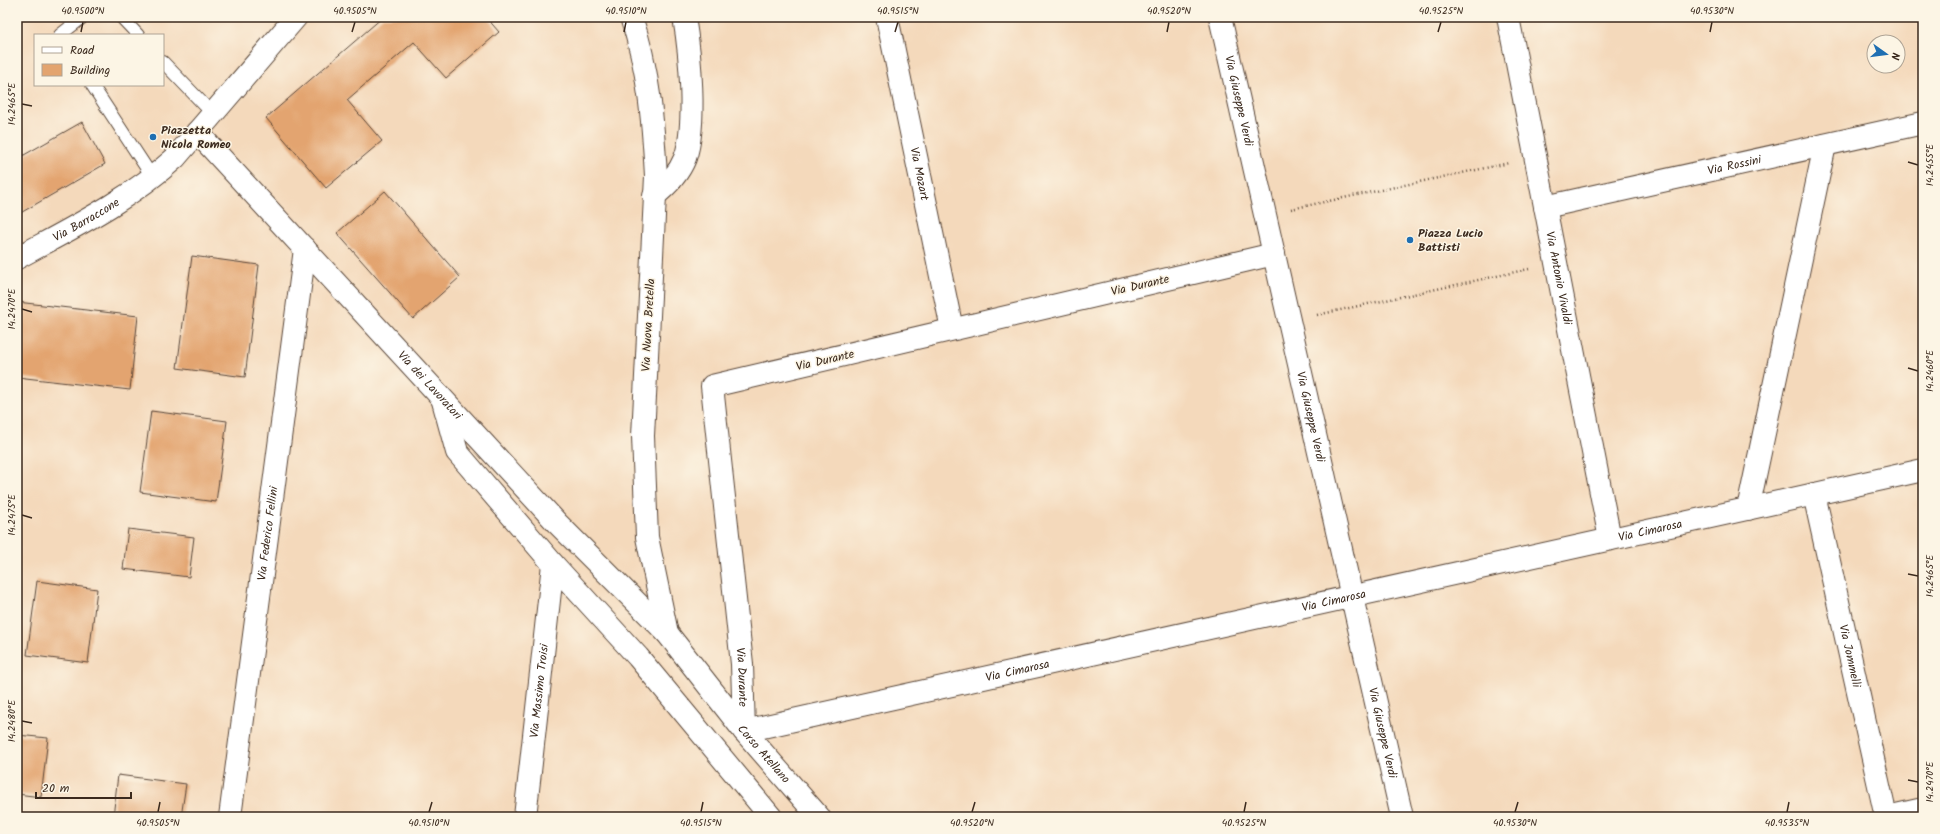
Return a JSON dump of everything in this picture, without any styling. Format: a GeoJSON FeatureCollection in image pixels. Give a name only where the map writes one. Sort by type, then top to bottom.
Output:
{"type":"FeatureCollection","features":[{"type":"Feature","properties":{"kind":"street","name":"Via Barraccone"},"geometry":{"type":"LineString","coordinates":[[17,258],[92,217],[153,178],[175,158],[296,17]]}},
{"type":"Feature","properties":{"kind":"street","name":"Via Nuova Bretella"},"geometry":{"type":"LineString","coordinates":[[631,17],[639,39],[654,140],[656,176],[643,436],[647,536],[667,633]]}},
{"type":"Feature","properties":{"kind":"street"},"geometry":{"type":"LineString","coordinates":[[654,196],[664,188],[680,167],[688,146],[691,128],[689,45],[684,17]]}},
{"type":"Feature","properties":{"kind":"street","name":"Via Mozart"},"geometry":{"type":"LineString","coordinates":[[887,17],[952,329]]}},
{"type":"Feature","properties":{"kind":"street","name":"Via Giuseppe Verdi"},"geometry":{"type":"LineString","coordinates":[[1220,17],[1402,817]]}},
{"type":"Feature","properties":{"kind":"street","name":"Via Antonio Vivaldi"},"geometry":{"type":"LineString","coordinates":[[1508,17],[1610,539]]}},
{"type":"Feature","properties":{"kind":"street","name":"Via Rossini"},"geometry":{"type":"LineString","coordinates":[[1545,207],[1923,123]]}},
{"type":"Feature","properties":{"kind":"street","name":"Via dei Lavoratori"},"geometry":{"type":"LineString","coordinates":[[197,132],[557,523],[667,633]]}},
{"type":"Feature","properties":{"kind":"street"},"geometry":{"type":"LineString","coordinates":[[1748,509],[1826,144]]}},
{"type":"Feature","properties":{"kind":"street","name":"Via Federico Fellini"},"geometry":{"type":"LineString","coordinates":[[230,817],[305,249]]}},
{"type":"Feature","properties":{"kind":"street","name":"Via Durante"},"geometry":{"type":"LineString","coordinates":[[744,731],[742,664],[712,386],[1274,254]]}},
{"type":"Feature","properties":{"kind":"street"},"geometry":{"type":"LineString","coordinates":[[442,398],[457,452],[553,564],[638,657],[771,817]]}},
{"type":"Feature","properties":{"kind":"street","name":"Via Cimarosa"},"geometry":{"type":"LineString","coordinates":[[744,731],[1923,470]]}},
{"type":"Feature","properties":{"kind":"street","name":"Via Jommelli"},"geometry":{"type":"LineString","coordinates":[[1814,494],[1886,817]]}},
{"type":"Feature","properties":{"kind":"street","name":"Via Massimo Troisi"},"geometry":{"type":"LineString","coordinates":[[525,817],[553,564]]}},
{"type":"Feature","properties":{"kind":"street","name":"Corso Atellano"},"geometry":{"type":"LineString","coordinates":[[667,633],[744,731],[819,817]]}},
{"type":"Feature","properties":{"kind":"street"},"geometry":{"type":"LineString","coordinates":[[1886,817],[1923,809]]}},
{"type":"Feature","properties":{"kind":"lane"},"geometry":{"type":"LineString","coordinates":[[61,34],[83,17]]}},
{"type":"Feature","properties":{"kind":"lane"},"geometry":{"type":"LineString","coordinates":[[121,17],[137,34]]}},
{"type":"Feature","properties":{"kind":"lane"},"geometry":{"type":"LineString","coordinates":[[164,63],[212,114]]}},
{"type":"Feature","properties":{"kind":"lane"},"geometry":{"type":"LineString","coordinates":[[93,86],[153,178]]}},
{"type":"Feature","properties":{"kind":"path"},"geometry":{"type":"LineString","coordinates":[[17,25],[26,17]]}},
{"type":"Feature","properties":{"kind":"path"},"geometry":{"type":"LineString","coordinates":[[1265,215],[1536,157]]}},
{"type":"Feature","properties":{"kind":"path"},"geometry":{"type":"LineString","coordinates":[[1289,321],[1556,263]]}},
{"type":"Feature","properties":{"kind":"building"},"geometry":{"type":"Polygon","coordinates":[[[383,17],[486,17],[499,32],[446,78],[414,42],[347,100],[382,141],[326,188],[266,118],[383,17]]]}},
{"type":"Feature","properties":{"kind":"building"},"geometry":{"type":"Polygon","coordinates":[[[82,122],[105,164],[17,215],[17,159],[82,122]]]}},
{"type":"Feature","properties":{"kind":"building"},"geometry":{"type":"Polygon","coordinates":[[[385,191],[460,277],[413,319],[337,233],[385,191]]]}},
{"type":"Feature","properties":{"kind":"building"},"geometry":{"type":"Polygon","coordinates":[[[192,256],[259,265],[245,377],[177,368],[192,256]]]}},
{"type":"Feature","properties":{"kind":"building"},"geometry":{"type":"Polygon","coordinates":[[[17,302],[138,316],[130,390],[17,377],[17,302]]]}},
{"type":"Feature","properties":{"kind":"building"},"geometry":{"type":"Polygon","coordinates":[[[151,411],[227,421],[216,502],[140,492],[151,411]]]}},
{"type":"Feature","properties":{"kind":"building"},"geometry":{"type":"Polygon","coordinates":[[[128,529],[194,537],[189,577],[123,569],[128,529]]]}},
{"type":"Feature","properties":{"kind":"building"},"geometry":{"type":"Polygon","coordinates":[[[37,581],[97,589],[88,663],[27,655],[37,581]]]}},
{"type":"Feature","properties":{"kind":"building"},"geometry":{"type":"Polygon","coordinates":[[[17,735],[48,738],[41,797],[17,794],[17,735]]]}},
{"type":"Feature","properties":{"kind":"building"},"geometry":{"type":"Polygon","coordinates":[[[118,775],[186,784],[181,817],[113,817],[118,775]]]}},
{"type":"Feature","properties":{"kind":"place","name":"Piazzetta Nicola Romeo"},"geometry":{"type":"Point","coordinates":[153,137]}},
{"type":"Feature","properties":{"kind":"place","name":"Piazza Lucio Battisti"},"geometry":{"type":"Point","coordinates":[1410,240]}}]}
